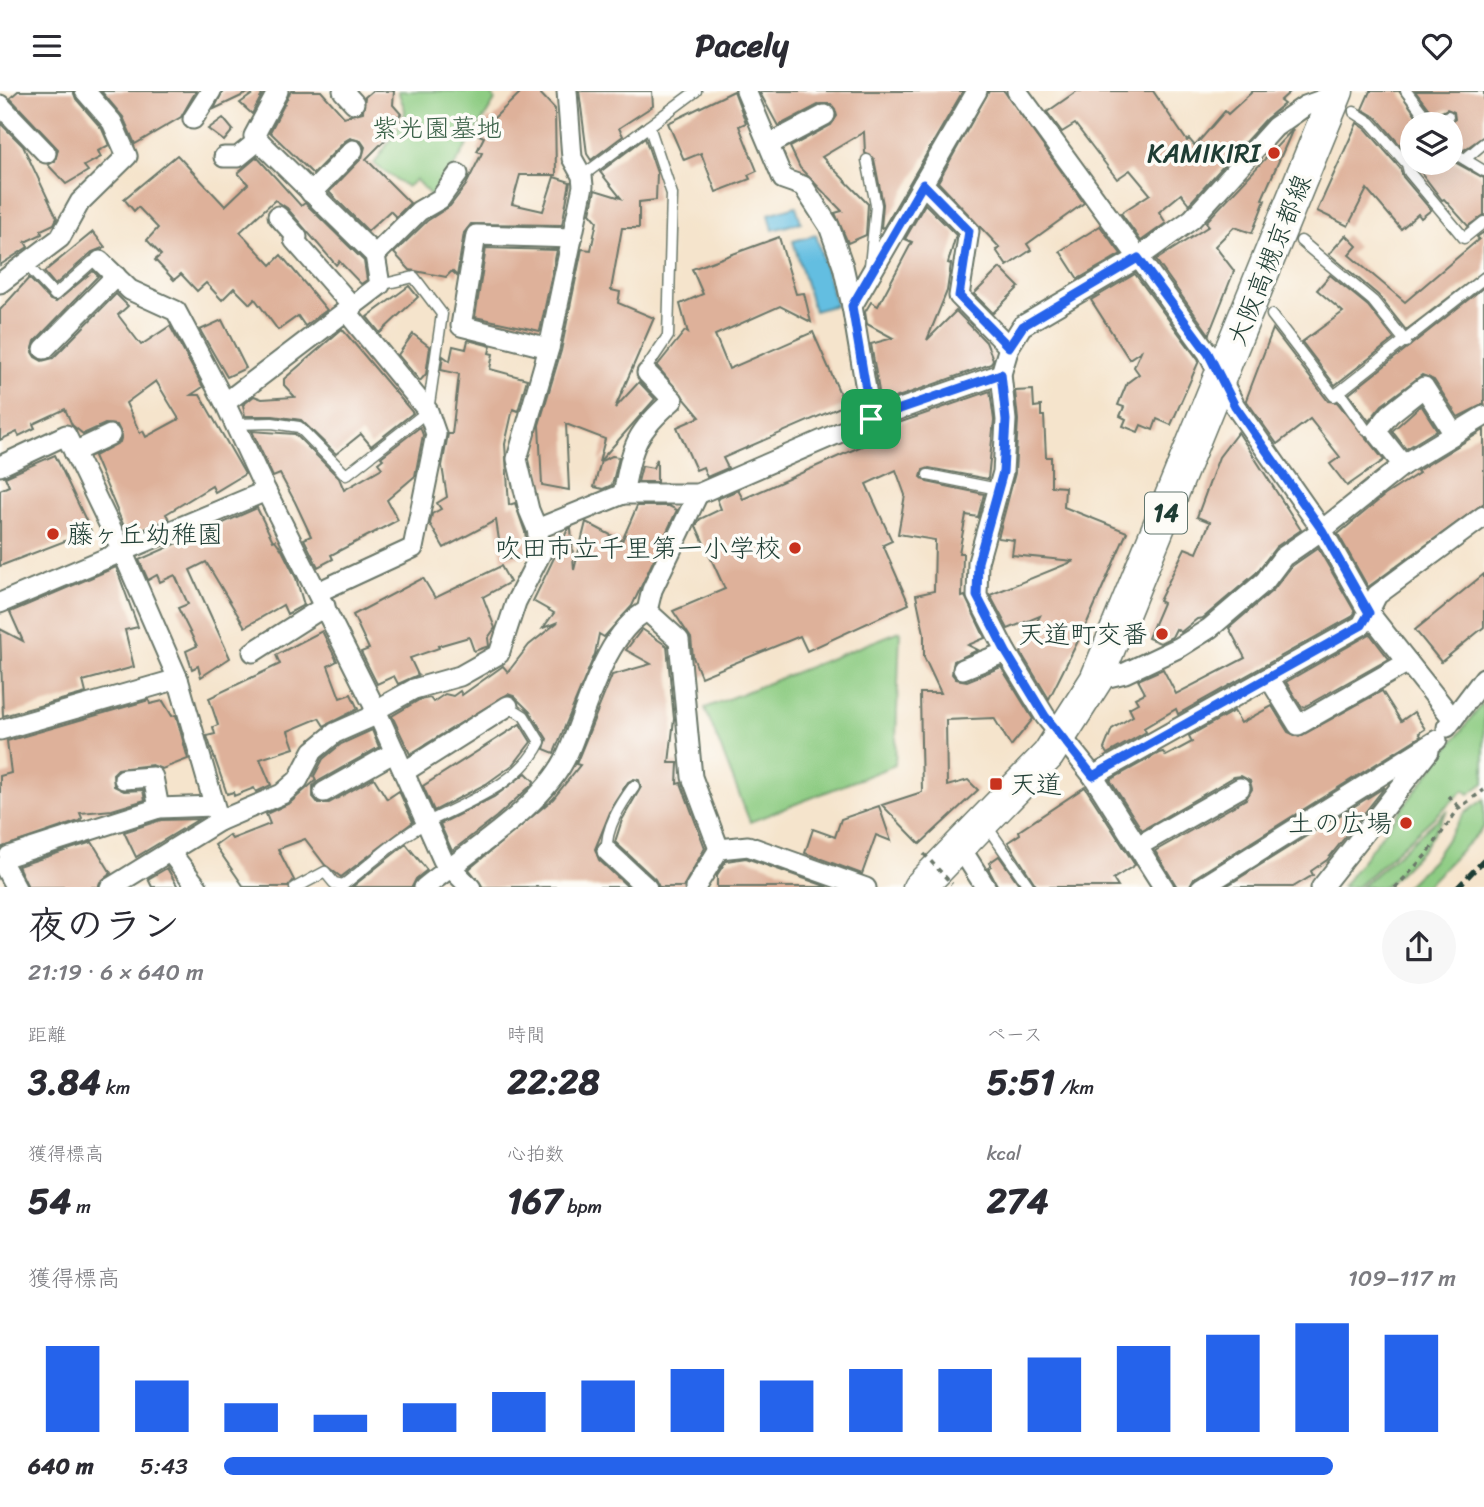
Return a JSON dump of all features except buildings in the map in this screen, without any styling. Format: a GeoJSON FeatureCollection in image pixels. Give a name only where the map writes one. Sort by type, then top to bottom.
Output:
{"type":"FeatureCollection","features":[{"type":"Feature","properties":{"kind":"main road","name":"大阪高槻京都線"},"geometry":{"type":"LineString","coordinates":[[919,887],[984,823],[1061,738],[1096,680],[1342,99]]}},
{"type":"Feature","properties":{"kind":"street"},"geometry":{"type":"LineString","coordinates":[[0,283],[60,238],[80,202],[127,156],[112,122],[85,91]]}},
{"type":"Feature","properties":{"kind":"street"},"geometry":{"type":"LineString","coordinates":[[193,119],[211,91]]}},
{"type":"Feature","properties":{"kind":"street"},"geometry":{"type":"LineString","coordinates":[[225,403],[380,285],[375,255],[254,136],[278,91]]}},
{"type":"Feature","properties":{"kind":"street"},"geometry":{"type":"LineString","coordinates":[[16,887],[4,864],[159,808],[217,813],[282,794],[298,780],[313,751],[323,741],[369,718],[376,710],[414,689],[460,676],[499,655],[516,602],[541,553],[517,459],[549,348],[583,186],[582,176],[572,158],[567,91]]}},
{"type":"Feature","properties":{"kind":"street"},"geometry":{"type":"LineString","coordinates":[[747,91],[783,179],[803,185],[829,226],[843,266],[852,306],[871,419]]}},
{"type":"Feature","properties":{"kind":"street"},"geometry":{"type":"LineString","coordinates":[[852,306],[977,91]]}},
{"type":"Feature","properties":{"kind":"street"},"geometry":{"type":"LineString","coordinates":[[1028,94],[1138,258],[1208,353],[1235,406],[1322,530],[1369,613],[1453,719]]}},
{"type":"Feature","properties":{"kind":"street"},"geometry":{"type":"LineString","coordinates":[[1164,887],[1093,776],[1061,738],[1006,652],[977,596],[978,562],[1003,472],[1006,420],[1001,374],[1009,347],[1023,326],[1138,258],[1192,219],[1275,127],[1305,106],[1342,99]]}},
{"type":"Feature","properties":{"kind":"street"},"geometry":{"type":"LineString","coordinates":[[0,105],[46,153]]}},
{"type":"Feature","properties":{"kind":"street"},"geometry":{"type":"LineString","coordinates":[[770,144],[825,115]]}},
{"type":"Feature","properties":{"kind":"street"},"geometry":{"type":"LineString","coordinates":[[224,157],[238,157],[259,140]]}},
{"type":"Feature","properties":{"kind":"street"},"geometry":{"type":"LineString","coordinates":[[311,193],[353,150]]}},
{"type":"Feature","properties":{"kind":"street"},"geometry":{"type":"LineString","coordinates":[[375,255],[419,211],[440,199],[458,174]]}},
{"type":"Feature","properties":{"kind":"street"},"geometry":{"type":"LineString","coordinates":[[923,184],[969,231],[959,296],[1009,347]]}},
{"type":"Feature","properties":{"kind":"street"},"geometry":{"type":"LineString","coordinates":[[253,652],[322,599],[413,548],[436,434],[428,411],[294,240],[297,237],[278,216]]}},
{"type":"Feature","properties":{"kind":"street"},"geometry":{"type":"LineString","coordinates":[[549,348],[452,325],[476,235],[572,237]]}},
{"type":"Feature","properties":{"kind":"street"},"geometry":{"type":"LineString","coordinates":[[100,261],[131,290],[176,311],[225,403],[265,491],[376,710],[443,860],[471,887]]}},
{"type":"Feature","properties":{"kind":"street"},"geometry":{"type":"LineString","coordinates":[[44,349],[116,276]]}},
{"type":"Feature","properties":{"kind":"street"},"geometry":{"type":"LineString","coordinates":[[623,495],[633,446],[648,423],[673,400],[647,373]]}},
{"type":"Feature","properties":{"kind":"street"},"geometry":{"type":"LineString","coordinates":[[537,529],[623,495],[698,494],[871,419],[1001,374]]}},
{"type":"Feature","properties":{"kind":"street"},"geometry":{"type":"LineString","coordinates":[[1403,465],[1376,431],[1390,414],[1424,387],[1454,434]]}},
{"type":"Feature","properties":{"kind":"street"},"geometry":{"type":"LineString","coordinates":[[1096,680],[1125,673],[1180,647],[1210,628],[1265,581],[1283,557],[1322,530],[1403,465],[1484,416]]}},
{"type":"Feature","properties":{"kind":"street"},"geometry":{"type":"LineString","coordinates":[[0,465],[66,435],[123,553],[178,679],[217,813]]}},
{"type":"Feature","properties":{"kind":"street"},"geometry":{"type":"LineString","coordinates":[[74,451],[110,435]]}},
{"type":"Feature","properties":{"kind":"street"},"geometry":{"type":"LineString","coordinates":[[0,603],[265,491]]}},
{"type":"Feature","properties":{"kind":"street"},"geometry":{"type":"LineString","coordinates":[[647,611],[652,590],[698,494]]}},
{"type":"Feature","properties":{"kind":"street"},"geometry":{"type":"LineString","coordinates":[[1093,776],[1362,625],[1377,595],[1484,516]]}},
{"type":"Feature","properties":{"kind":"street"},"geometry":{"type":"LineString","coordinates":[[647,611],[679,640],[692,776],[719,849]]}},
{"type":"Feature","properties":{"kind":"street"},"geometry":{"type":"LineString","coordinates":[[424,887],[527,808],[566,757],[600,672],[630,619],[647,611]]}},
{"type":"Feature","properties":{"kind":"street"},"geometry":{"type":"LineString","coordinates":[[963,669],[1006,652]]}},
{"type":"Feature","properties":{"kind":"street"},"geometry":{"type":"LineString","coordinates":[[1269,678],[1298,725],[1408,662]]}},
{"type":"Feature","properties":{"kind":"street"},"geometry":{"type":"LineString","coordinates":[[1321,887],[1484,678]]}},
{"type":"Feature","properties":{"kind":"street"},"geometry":{"type":"LineString","coordinates":[[0,730],[178,679]]}},
{"type":"Feature","properties":{"kind":"street"},"geometry":{"type":"LineString","coordinates":[[404,772],[508,706]]}},
{"type":"Feature","properties":{"kind":"street"},"geometry":{"type":"LineString","coordinates":[[1201,887],[1437,740]]}},
{"type":"Feature","properties":{"kind":"street"},"geometry":{"type":"LineString","coordinates":[[324,792],[394,752]]}},
{"type":"Feature","properties":{"kind":"street"},"geometry":{"type":"LineString","coordinates":[[124,779],[153,776],[159,808]]}},
{"type":"Feature","properties":{"kind":"street"},"geometry":{"type":"LineString","coordinates":[[1138,846],[1240,788]]}},
{"type":"Feature","properties":{"kind":"street"},"geometry":{"type":"LineString","coordinates":[[110,887],[171,853],[217,813]]}},
{"type":"Feature","properties":{"kind":"street"},"geometry":{"type":"LineString","coordinates":[[719,849],[748,846],[866,887]]}},
{"type":"Feature","properties":{"kind":"street"},"geometry":{"type":"LineString","coordinates":[[960,847],[986,887]]}},
{"type":"Feature","properties":{"kind":"street"},"geometry":{"type":"LineString","coordinates":[[695,887],[719,849]]}},
{"type":"Feature","properties":{"kind":"street"},"geometry":{"type":"LineString","coordinates":[[607,851],[647,887]]}},
{"type":"Feature","properties":{"kind":"street"},"geometry":{"type":"LineString","coordinates":[[171,853],[198,887]]}},
{"type":"Feature","properties":{"kind":"lane"},"geometry":{"type":"LineString","coordinates":[[582,176],[696,91]]}},
{"type":"Feature","properties":{"kind":"lane"},"geometry":{"type":"LineString","coordinates":[[1406,91],[1423,112]]}},
{"type":"Feature","properties":{"kind":"lane"},"geometry":{"type":"LineString","coordinates":[[1342,99],[1400,152]]}},
{"type":"Feature","properties":{"kind":"lane"},"geometry":{"type":"LineString","coordinates":[[647,373],[647,367],[668,337],[672,194],[649,126]]}},
{"type":"Feature","properties":{"kind":"lane"},"geometry":{"type":"LineString","coordinates":[[1484,142],[1465,159],[1484,171]]}},
{"type":"Feature","properties":{"kind":"lane"},"geometry":{"type":"LineString","coordinates":[[867,160],[876,205],[869,277]]}},
{"type":"Feature","properties":{"kind":"lane"},"geometry":{"type":"LineString","coordinates":[[1412,175],[1464,238],[1484,222]]}},
{"type":"Feature","properties":{"kind":"lane"},"geometry":{"type":"LineString","coordinates":[[1301,241],[1373,301],[1405,342]]}},
{"type":"Feature","properties":{"kind":"lane"},"geometry":{"type":"LineString","coordinates":[[26,264],[55,295],[92,262],[100,261]]}},
{"type":"Feature","properties":{"kind":"lane"},"geometry":{"type":"LineString","coordinates":[[234,424],[272,423],[299,427],[346,475],[428,411],[452,325],[414,278],[380,285]]}},
{"type":"Feature","properties":{"kind":"lane"},"geometry":{"type":"LineString","coordinates":[[1272,315],[1334,396],[1484,278]]}},
{"type":"Feature","properties":{"kind":"lane"},"geometry":{"type":"LineString","coordinates":[[1339,392],[1366,430],[1376,431]]}},
{"type":"Feature","properties":{"kind":"lane"},"geometry":{"type":"LineString","coordinates":[[928,475],[998,489]]}},
{"type":"Feature","properties":{"kind":"lane"},"geometry":{"type":"LineString","coordinates":[[295,887],[325,872],[334,883],[343,885],[426,823],[503,782],[532,757],[540,742],[524,716],[508,706]]}},
{"type":"Feature","properties":{"kind":"lane"},"geometry":{"type":"LineString","coordinates":[[607,851],[606,841],[621,804],[634,786]]}},
{"type":"Feature","properties":{"kind":"lane"},"geometry":{"type":"LineString","coordinates":[[984,823],[1030,887]]}},
{"type":"Feature","properties":{"kind":"path"},"geometry":{"type":"LineString","coordinates":[[1395,887],[1427,854],[1460,808],[1484,790]]}},
{"type":"Feature","properties":{"kind":"path"},"geometry":{"type":"LineString","coordinates":[[1448,796],[1460,808]]}},
{"type":"Feature","properties":{"kind":"path"},"geometry":{"type":"LineString","coordinates":[[924,854],[952,884]]}},
{"type":"Feature","properties":{"kind":"green space","name":"紫光園墓地"},"geometry":{"type":"Polygon","coordinates":[[[398,91],[490,91],[495,100],[442,186],[432,197],[416,180],[407,187],[374,164],[404,119],[405,110],[398,91]]]}},
{"type":"Feature","properties":{"kind":"green space"},"geometry":{"type":"Polygon","coordinates":[[[900,631],[895,765],[750,822],[705,708],[900,631]]]}},
{"type":"Feature","properties":{"kind":"green space","name":"土の広場"},"geometry":{"type":"Polygon","coordinates":[[[1484,701],[1484,783],[1469,794],[1464,790],[1357,887],[1342,887],[1484,701]]]}},
{"type":"Feature","properties":{"kind":"green space"},"geometry":{"type":"Polygon","coordinates":[[[1484,799],[1484,827],[1425,887],[1405,887],[1432,861],[1464,814],[1484,799]]]}},
{"type":"Feature","properties":{"kind":"green space"},"geometry":{"type":"Polygon","coordinates":[[[1448,810],[1423,849],[1385,887],[1361,887],[1448,810]]]}},
{"type":"Feature","properties":{"kind":"water"},"geometry":{"type":"Polygon","coordinates":[[[796,206],[801,222],[773,230],[769,214],[796,206]]]}},
{"type":"Feature","properties":{"kind":"water"},"geometry":{"type":"Polygon","coordinates":[[[816,235],[836,305],[814,311],[793,241],[816,235]]]}},
{"type":"Feature","properties":{"kind":"railway"},"geometry":{"type":"LineString","coordinates":[[1458,887],[1484,860]]}},
{"type":"Feature","properties":{"kind":"place","name":"KAMIKIRI"},"geometry":{"type":"Point","coordinates":[1274,153]}},
{"type":"Feature","properties":{"kind":"place","name":"藤ヶ丘幼稚園"},"geometry":{"type":"Point","coordinates":[53,534]}},
{"type":"Feature","properties":{"kind":"place","name":"吹田市立千里第一小学校"},"geometry":{"type":"Point","coordinates":[795,548]}},
{"type":"Feature","properties":{"kind":"place","name":"天道町交番"},"geometry":{"type":"Point","coordinates":[1162,634]}},
{"type":"Feature","properties":{"kind":"place","name":"天道"},"geometry":{"type":"Point","coordinates":[996,784]}},
{"type":"Feature","properties":{"kind":"place","name":"土の広場"},"geometry":{"type":"Point","coordinates":[1406,823]}},
{"type":"Feature","properties":{"kind":"route"},"geometry":{"type":"LineString","coordinates":[[923,184],[969,231],[959,296],[1009,347],[1023,326],[1138,258],[1208,353],[1235,406],[1322,530],[1369,613],[1362,625],[1093,776],[1045,716],[1006,652],[977,596],[978,562],[1003,472],[1006,420],[1001,374],[871,419],[852,306],[923,184]]}}]}
